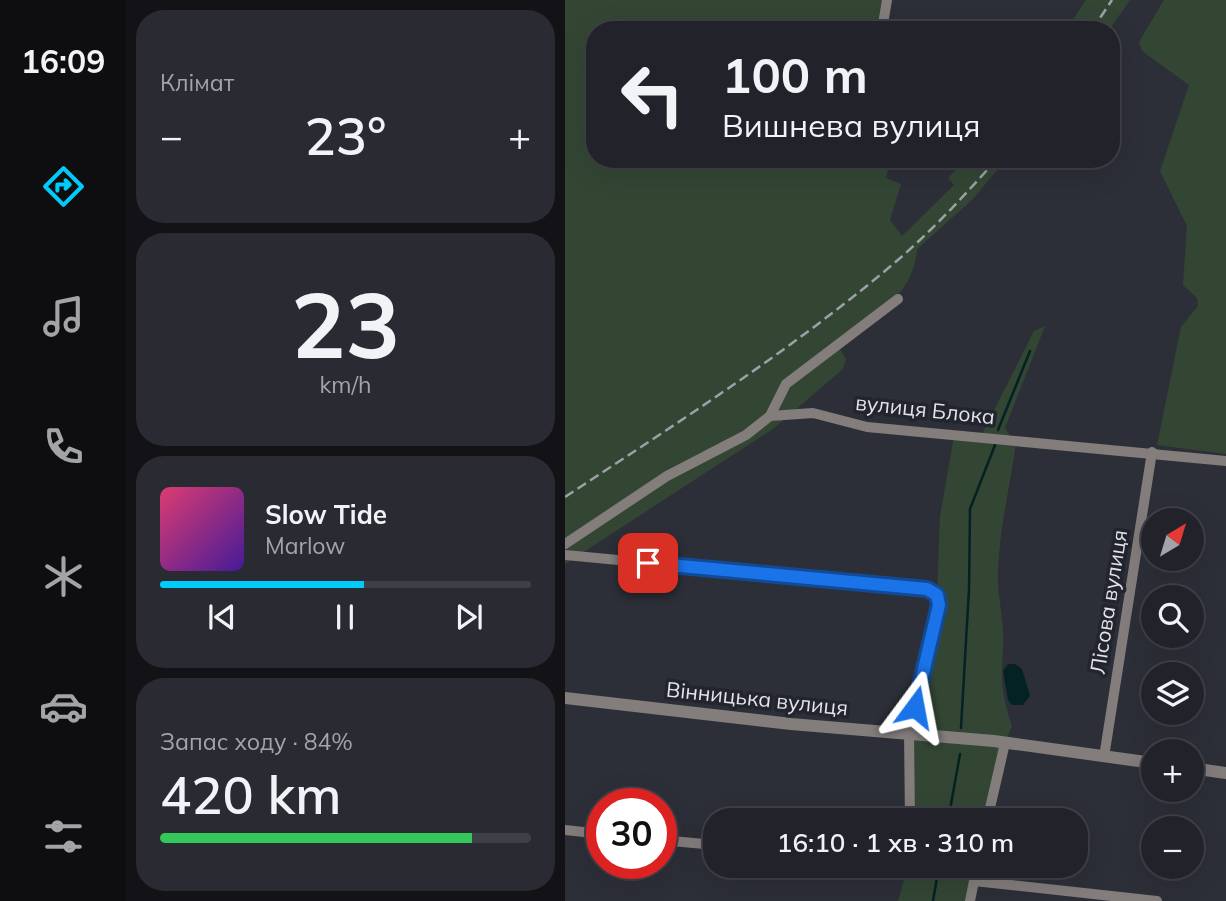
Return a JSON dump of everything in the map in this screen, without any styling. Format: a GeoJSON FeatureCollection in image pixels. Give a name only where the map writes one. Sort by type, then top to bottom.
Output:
{"type":"FeatureCollection","features":[{"type":"Feature","properties":{"kind":"street"},"geometry":{"type":"LineString","coordinates":[[884,21],[887,0]]}},
{"type":"Feature","properties":{"kind":"street"},"geometry":{"type":"LineString","coordinates":[[565,544],[667,476],[746,435],[770,416],[785,384],[898,299]]}},
{"type":"Feature","properties":{"kind":"street","name":"вулиця Блока"},"geometry":{"type":"LineString","coordinates":[[770,416],[812,413],[867,427],[1226,461]]}},
{"type":"Feature","properties":{"kind":"street","name":"Лісова вулиця"},"geometry":{"type":"LineString","coordinates":[[1104,757],[1152,452]]}},
{"type":"Feature","properties":{"kind":"street"},"geometry":{"type":"LineString","coordinates":[[565,555],[927,589],[937,595],[939,605],[909,733],[910,808]]}},
{"type":"Feature","properties":{"kind":"street","name":"Вінницька вулиця"},"geometry":{"type":"LineString","coordinates":[[565,698],[791,724],[1005,743],[1141,762]]}},
{"type":"Feature","properties":{"kind":"street"},"geometry":{"type":"LineString","coordinates":[[990,808],[1005,743]]}},
{"type":"Feature","properties":{"kind":"street"},"geometry":{"type":"LineString","coordinates":[[1204,770],[1226,773]]}},
{"type":"Feature","properties":{"kind":"street"},"geometry":{"type":"LineString","coordinates":[[565,830],[586,832]]}},
{"type":"Feature","properties":{"kind":"street"},"geometry":{"type":"LineString","coordinates":[[677,841],[703,844]]}},
{"type":"Feature","properties":{"kind":"street"},"geometry":{"type":"LineString","coordinates":[[970,901],[975,878]]}},
{"type":"Feature","properties":{"kind":"street"},"geometry":{"type":"LineString","coordinates":[[974,881],[1157,901]]}},
{"type":"Feature","properties":{"kind":"shaded area"},"geometry":{"type":"Polygon","coordinates":[[[565,0],[887,0],[884,21],[586,21],[586,168],[888,168],[886,178],[901,184],[890,220],[902,236],[954,185],[948,178],[957,168],[999,168],[973,199],[917,249],[908,280],[889,305],[838,346],[846,359],[843,369],[773,429],[565,564],[565,0]]]}},
{"type":"Feature","properties":{"kind":"shaded area"},"geometry":{"type":"Polygon","coordinates":[[[1086,0],[1130,0],[1115,21],[1072,21],[1086,0]]]}},
{"type":"Feature","properties":{"kind":"shaded area"},"geometry":{"type":"Polygon","coordinates":[[[1164,0],[1226,0],[1226,454],[1157,445],[1181,327],[1198,306],[1197,298],[1183,285],[1187,226],[1160,171],[1189,85],[1142,51],[1139,42],[1164,0]]]}},
{"type":"Feature","properties":{"kind":"shaded area"},"geometry":{"type":"Polygon","coordinates":[[[1045,326],[1005,428],[1016,444],[998,572],[1003,687],[1012,726],[1005,743],[990,808],[910,808],[909,733],[937,595],[940,516],[954,436],[981,436],[1034,331],[1045,326]]]}},
{"type":"Feature","properties":{"kind":"shaded area"},"geometry":{"type":"Polygon","coordinates":[[[1008,664],[1015,664],[1022,669],[1030,696],[1023,705],[1012,705],[1008,700],[1003,671],[1008,664]]]}},
{"type":"Feature","properties":{"kind":"shaded area"},"geometry":{"type":"Polygon","coordinates":[[[905,878],[974,878],[967,901],[898,901],[905,878]]]}},
{"type":"Feature","properties":{"kind":"waterway"},"geometry":{"type":"LineString","coordinates":[[998,430],[1030,351]]}},
{"type":"Feature","properties":{"kind":"waterway"},"geometry":{"type":"LineString","coordinates":[[961,728],[969,589],[970,509],[995,445]]}},
{"type":"Feature","properties":{"kind":"waterway"},"geometry":{"type":"LineString","coordinates":[[950,808],[960,754]]}},
{"type":"Feature","properties":{"kind":"waterway"},"geometry":{"type":"LineString","coordinates":[[933,901],[937,878]]}},
{"type":"Feature","properties":{"kind":"railway"},"geometry":{"type":"LineString","coordinates":[[1098,21],[1112,0]]}},
{"type":"Feature","properties":{"kind":"railway"},"geometry":{"type":"LineString","coordinates":[[565,497],[732,386],[853,297],[920,240],[989,168]]}},
{"type":"Feature","properties":{"kind":"route"},"geometry":{"type":"LineString","coordinates":[[648,563],[927,589],[937,595],[939,605],[915,707]]}}]}
